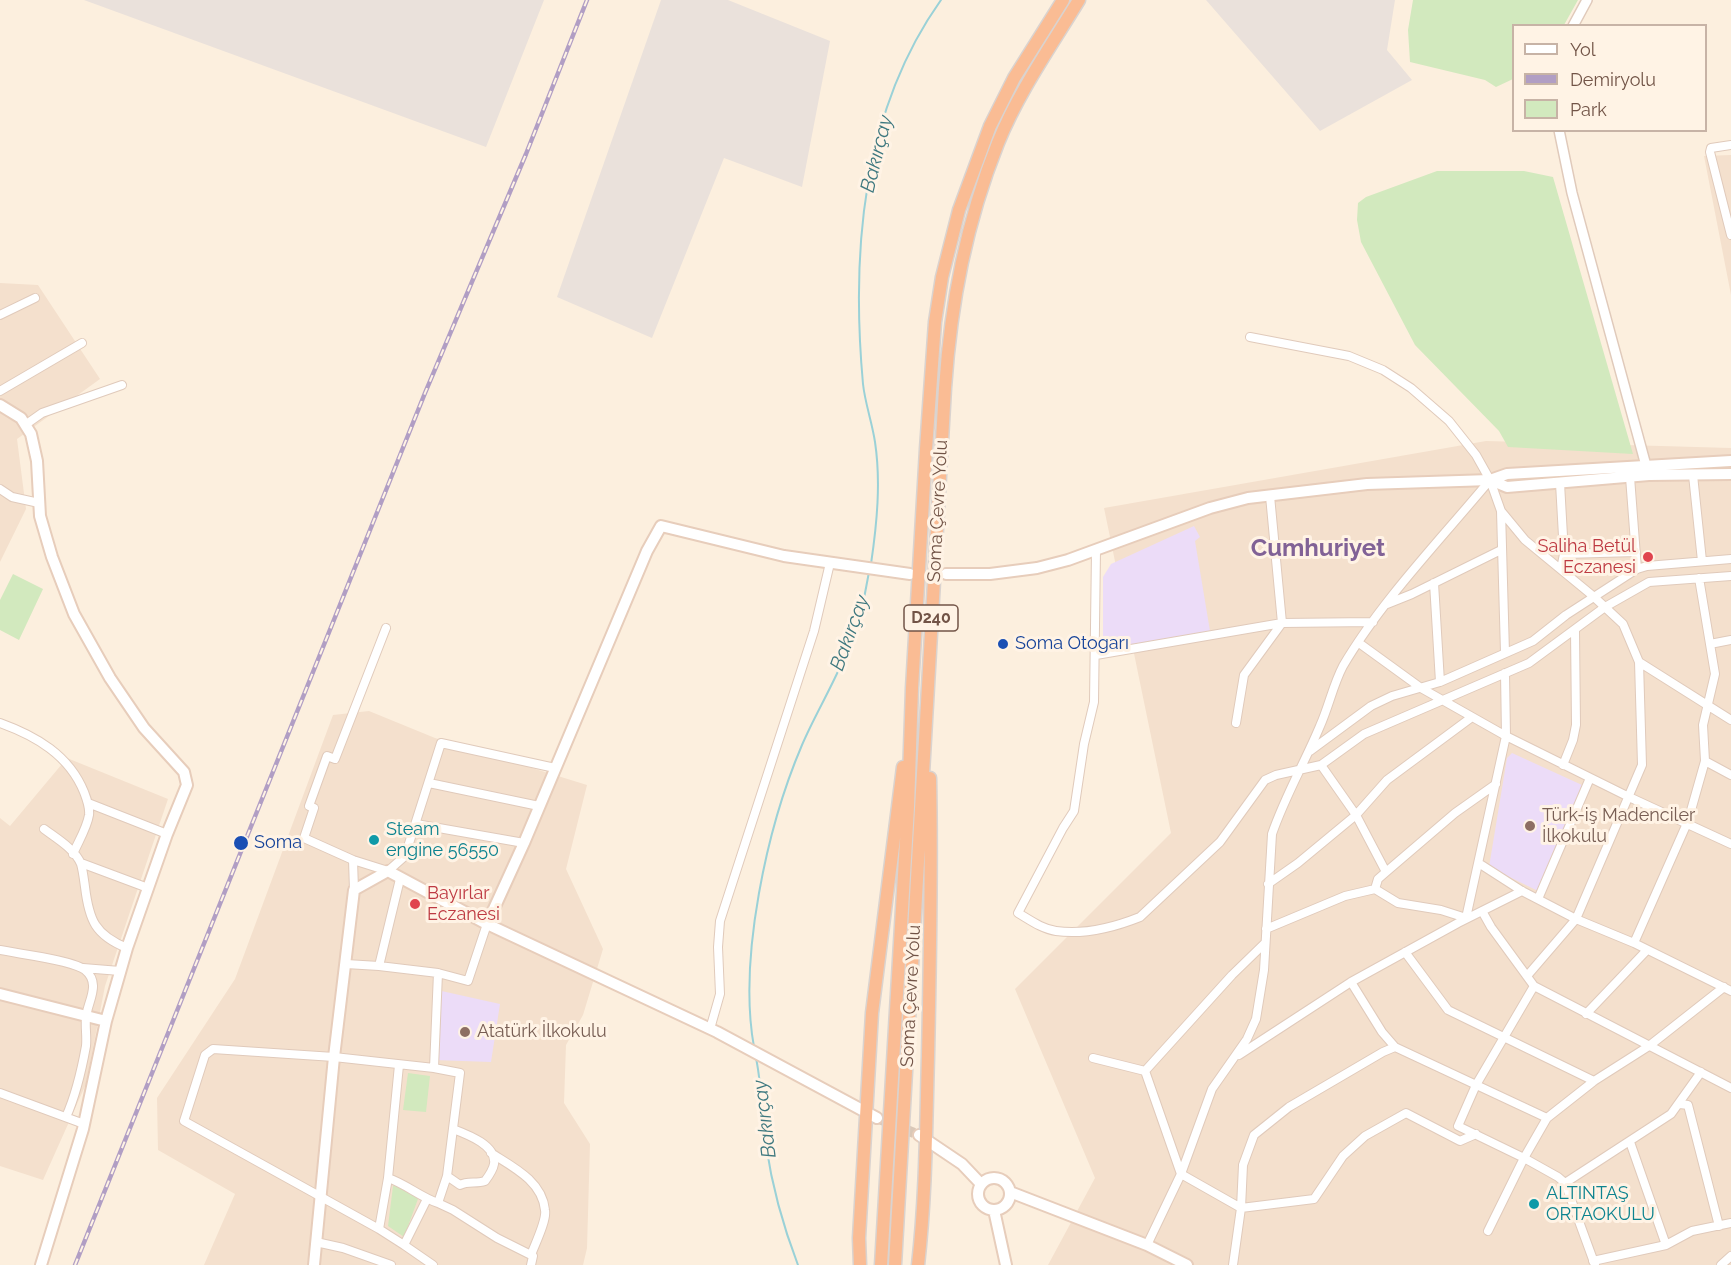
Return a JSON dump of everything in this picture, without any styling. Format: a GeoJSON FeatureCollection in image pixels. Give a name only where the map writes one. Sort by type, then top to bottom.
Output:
{"type":"FeatureCollection","features":[{"type":"Feature","properties":{"kind":"highway","name":"Soma Çevre Yolu"},"geometry":{"type":"LineString","coordinates":[[881,1265],[908,807],[912,688],[935,322],[942,277],[959,210],[990,126],[1014,78],[1063,0]]}},
{"type":"Feature","properties":{"kind":"highway","name":"Soma Çevre Yolu"},"geometry":{"type":"LineString","coordinates":[[895,1265],[948,346],[959,267],[999,142],[1036,68],[1079,0]]}},
{"type":"Feature","properties":{"kind":"highway"},"geometry":{"type":"LineString","coordinates":[[918,1265],[922,1233],[932,871],[928,687]]}},
{"type":"Feature","properties":{"kind":"highway"},"geometry":{"type":"LineString","coordinates":[[860,1265],[859,1238],[872,1115],[873,1013],[912,688]]}},
{"type":"Feature","properties":{"kind":"main road"},"geometry":{"type":"LineString","coordinates":[[0,405],[21,418],[31,434],[37,461],[40,516],[52,557],[74,614],[111,678],[144,728],[184,772],[187,785],[167,834],[120,971],[106,1021],[84,1124],[48,1249],[41,1265]]}},
{"type":"Feature","properties":{"kind":"main road"},"geometry":{"type":"LineString","coordinates":[[946,574],[990,574],[1038,568],[1096,550],[1210,508],[1248,498],[1367,484],[1490,480],[1507,474],[1648,470],[1731,461]]}},
{"type":"Feature","properties":{"kind":"main road"},"geometry":{"type":"LineString","coordinates":[[1490,480],[1507,487],[1630,477],[1648,470],[1693,475],[1731,474]]}},
{"type":"Feature","properties":{"kind":"main road"},"geometry":{"type":"LineString","coordinates":[[487,924],[524,843],[644,560],[661,526],[784,556],[905,573]]}},
{"type":"Feature","properties":{"kind":"main road"},"geometry":{"type":"LineString","coordinates":[[314,1265],[334,1057],[354,890],[388,871],[487,924],[714,1030],[872,1115]]}},
{"type":"Feature","properties":{"kind":"main road"},"geometry":{"type":"LineString","coordinates":[[0,994],[106,1021]]}},
{"type":"Feature","properties":{"kind":"main road"},"geometry":{"type":"LineString","coordinates":[[923,1137],[962,1164],[981,1184]]}},
{"type":"Feature","properties":{"kind":"main road"},"geometry":{"type":"LineString","coordinates":[[989,1178],[998,1178],[1006,1183],[1010,1192],[1005,1207],[994,1210],[984,1208],[977,1194],[981,1184],[989,1178]]}},
{"type":"Feature","properties":{"kind":"main road"},"geometry":{"type":"LineString","coordinates":[[1010,1192],[1147,1245],[1187,1265]]}},
{"type":"Feature","properties":{"kind":"main road"},"geometry":{"type":"LineString","coordinates":[[994,1210],[1006,1265]]}},
{"type":"Feature","properties":{"kind":"street"},"geometry":{"type":"LineString","coordinates":[[1574,24],[1587,0]]}},
{"type":"Feature","properties":{"kind":"street"},"geometry":{"type":"LineString","coordinates":[[1559,132],[1575,204],[1648,470]]}},
{"type":"Feature","properties":{"kind":"street"},"geometry":{"type":"LineString","coordinates":[[1731,145],[1716,146],[1711,148],[1710,152],[1731,235]]}},
{"type":"Feature","properties":{"kind":"street"},"geometry":{"type":"LineString","coordinates":[[0,315],[35,298]]}},
{"type":"Feature","properties":{"kind":"street"},"geometry":{"type":"LineString","coordinates":[[1250,337],[1349,356],[1383,370],[1411,388],[1449,421],[1476,455],[1490,480],[1501,511],[1505,653]]}},
{"type":"Feature","properties":{"kind":"street"},"geometry":{"type":"LineString","coordinates":[[0,391],[82,343]]}},
{"type":"Feature","properties":{"kind":"street"},"geometry":{"type":"LineString","coordinates":[[25,425],[42,413],[122,385]]}},
{"type":"Feature","properties":{"kind":"street"},"geometry":{"type":"LineString","coordinates":[[1693,475],[1702,561]]}},
{"type":"Feature","properties":{"kind":"street"},"geometry":{"type":"LineString","coordinates":[[1630,477],[1637,569]]}},
{"type":"Feature","properties":{"kind":"street"},"geometry":{"type":"LineString","coordinates":[[1147,1245],[1181,1174],[1212,1089],[1247,1039],[1256,1019],[1264,970],[1272,834],[1321,724],[1332,689],[1372,622],[1490,480]]}},
{"type":"Feature","properties":{"kind":"street"},"geometry":{"type":"LineString","coordinates":[[1560,483],[1564,554],[1561,569]]}},
{"type":"Feature","properties":{"kind":"street"},"geometry":{"type":"LineString","coordinates":[[0,489],[12,497],[39,503]]}},
{"type":"Feature","properties":{"kind":"street"},"geometry":{"type":"LineString","coordinates":[[1236,723],[1244,675],[1282,623],[1270,495]]}},
{"type":"Feature","properties":{"kind":"street"},"geometry":{"type":"LineString","coordinates":[[1501,511],[1525,540],[1623,624],[1640,662],[1642,765],[1576,919],[1527,976]]}},
{"type":"Feature","properties":{"kind":"street"},"geometry":{"type":"LineString","coordinates":[[1096,550],[1094,702],[1084,744],[1074,811],[1018,913],[1055,931],[1083,932],[1140,917],[1220,842],[1265,780],[1276,775],[1321,765],[1364,734],[1529,663],[1605,608],[1649,582],[1731,576]]}},
{"type":"Feature","properties":{"kind":"street"},"geometry":{"type":"LineString","coordinates":[[1387,604],[1501,550]]}},
{"type":"Feature","properties":{"kind":"street"},"geometry":{"type":"LineString","coordinates":[[1564,554],[1636,552]]}},
{"type":"Feature","properties":{"kind":"street"},"geometry":{"type":"LineString","coordinates":[[1308,752],[1371,706],[1392,696],[1440,682],[1533,641],[1593,596],[1637,569],[1647,566],[1731,560]]}},
{"type":"Feature","properties":{"kind":"street"},"geometry":{"type":"LineString","coordinates":[[714,1030],[720,994],[718,947],[720,921],[814,631],[830,563]]}},
{"type":"Feature","properties":{"kind":"street"},"geometry":{"type":"LineString","coordinates":[[1634,943],[1687,825],[1705,761],[1703,725],[1715,674],[1699,578]]}},
{"type":"Feature","properties":{"kind":"street"},"geometry":{"type":"LineString","coordinates":[[1434,583],[1440,682]]}},
{"type":"Feature","properties":{"kind":"street"},"geometry":{"type":"LineString","coordinates":[[1096,655],[1282,623],[1372,622]]}},
{"type":"Feature","properties":{"kind":"street"},"geometry":{"type":"LineString","coordinates":[[386,627],[335,759],[327,756],[309,806],[314,808],[304,838],[353,860],[388,871],[405,856],[441,743],[555,768]]}},
{"type":"Feature","properties":{"kind":"street"},"geometry":{"type":"LineString","coordinates":[[1563,765],[1576,725],[1575,630]]}},
{"type":"Feature","properties":{"kind":"street"},"geometry":{"type":"LineString","coordinates":[[1710,644],[1731,640]]}},
{"type":"Feature","properties":{"kind":"street"},"geometry":{"type":"LineString","coordinates":[[1359,643],[1421,688],[1506,736],[1687,825],[1731,844]]}},
{"type":"Feature","properties":{"kind":"street"},"geometry":{"type":"LineString","coordinates":[[1640,662],[1731,720]]}},
{"type":"Feature","properties":{"kind":"street"},"geometry":{"type":"LineString","coordinates":[[1466,918],[1480,864],[1506,736],[1505,673]]}},
{"type":"Feature","properties":{"kind":"street"},"geometry":{"type":"LineString","coordinates":[[1268,884],[1298,863],[1356,814],[1387,780],[1472,717]]}},
{"type":"Feature","properties":{"kind":"street"},"geometry":{"type":"LineString","coordinates":[[0,723],[41,741],[53,749],[70,768],[81,786],[88,803],[88,818],[73,854]]}},
{"type":"Feature","properties":{"kind":"street"},"geometry":{"type":"LineString","coordinates":[[1705,761],[1731,776]]}},
{"type":"Feature","properties":{"kind":"street"},"geometry":{"type":"LineString","coordinates":[[1321,765],[1356,814],[1386,872]]}},
{"type":"Feature","properties":{"kind":"street"},"geometry":{"type":"LineString","coordinates":[[1538,899],[1590,778]]}},
{"type":"Feature","properties":{"kind":"street"},"geometry":{"type":"LineString","coordinates":[[429,783],[539,806]]}},
{"type":"Feature","properties":{"kind":"street"},"geometry":{"type":"LineString","coordinates":[[1375,889],[1378,879],[1386,872],[1455,813],[1496,784]]}},
{"type":"Feature","properties":{"kind":"street"},"geometry":{"type":"LineString","coordinates":[[88,803],[167,834]]}},
{"type":"Feature","properties":{"kind":"street"},"geometry":{"type":"LineString","coordinates":[[416,824],[524,843]]}},
{"type":"Feature","properties":{"kind":"street"},"geometry":{"type":"LineString","coordinates":[[44,829],[66,846],[81,863],[148,888]]}},
{"type":"Feature","properties":{"kind":"street"},"geometry":{"type":"LineString","coordinates":[[353,860],[354,890]]}},
{"type":"Feature","properties":{"kind":"street"},"geometry":{"type":"LineString","coordinates":[[81,863],[92,920],[107,938],[127,948]]}},
{"type":"Feature","properties":{"kind":"street"},"geometry":{"type":"LineString","coordinates":[[1480,864],[1522,891],[1576,919],[1634,943],[1728,989],[1649,1046],[1594,1081],[1547,1118],[1524,1158],[1488,1232]]}},
{"type":"Feature","properties":{"kind":"street"},"geometry":{"type":"LineString","coordinates":[[379,966],[400,879]]}},
{"type":"Feature","properties":{"kind":"street"},"geometry":{"type":"LineString","coordinates":[[1266,929],[1345,896],[1375,889],[1398,903],[1441,910],[1466,918]]}},
{"type":"Feature","properties":{"kind":"street"},"geometry":{"type":"LineString","coordinates":[[1235,1058],[1351,982],[1466,918],[1522,891]]}},
{"type":"Feature","properties":{"kind":"street"},"geometry":{"type":"LineString","coordinates":[[1482,911],[1534,986],[1731,1088]]}},
{"type":"Feature","properties":{"kind":"street"},"geometry":{"type":"LineString","coordinates":[[346,964],[438,973],[468,981],[487,924]]}},
{"type":"Feature","properties":{"kind":"street"},"geometry":{"type":"LineString","coordinates":[[1144,1071],[1232,975],[1265,943]]}},
{"type":"Feature","properties":{"kind":"street"},"geometry":{"type":"LineString","coordinates":[[0,950],[83,968],[120,971]]}},
{"type":"Feature","properties":{"kind":"street"},"geometry":{"type":"LineString","coordinates":[[1586,1014],[1647,950]]}},
{"type":"Feature","properties":{"kind":"street"},"geometry":{"type":"LineString","coordinates":[[1406,952],[1448,1010],[1594,1081]]}},
{"type":"Feature","properties":{"kind":"street"},"geometry":{"type":"LineString","coordinates":[[66,1117],[71,1106],[86,1046],[86,1015],[93,995],[89,974],[83,968]]}},
{"type":"Feature","properties":{"kind":"street"},"geometry":{"type":"LineString","coordinates":[[434,1068],[438,973]]}},
{"type":"Feature","properties":{"kind":"street"},"geometry":{"type":"LineString","coordinates":[[1351,982],[1382,1032],[1395,1047],[1547,1118]]}},
{"type":"Feature","properties":{"kind":"street"},"geometry":{"type":"LineString","coordinates":[[1534,986],[1476,1085],[1458,1126],[1558,1176],[1565,1183],[1594,1263],[1666,1245],[1692,1231],[1731,1223]]}},
{"type":"Feature","properties":{"kind":"street"},"geometry":{"type":"LineString","coordinates":[[1233,1265],[1241,1208],[1243,1165],[1254,1135],[1289,1107],[1395,1047]]}},
{"type":"Feature","properties":{"kind":"street"},"geometry":{"type":"LineString","coordinates":[[433,1265],[380,1229],[184,1121],[205,1055],[213,1048],[334,1057],[460,1072],[447,1176],[438,1203]]}},
{"type":"Feature","properties":{"kind":"street"},"geometry":{"type":"LineString","coordinates":[[1093,1058],[1144,1071]]}},
{"type":"Feature","properties":{"kind":"street"},"geometry":{"type":"LineString","coordinates":[[380,1229],[388,1178],[399,1065]]}},
{"type":"Feature","properties":{"kind":"street"},"geometry":{"type":"LineString","coordinates":[[1144,1071],[1181,1174],[1241,1208],[1314,1199],[1343,1156],[1365,1136],[1406,1113],[1460,1141],[1476,1134]]}},
{"type":"Feature","properties":{"kind":"street"},"geometry":{"type":"LineString","coordinates":[[1565,1183],[1671,1114],[1701,1072]]}},
{"type":"Feature","properties":{"kind":"street"},"geometry":{"type":"LineString","coordinates":[[0,1093],[84,1124]]}},
{"type":"Feature","properties":{"kind":"street"},"geometry":{"type":"LineString","coordinates":[[1680,1104],[1688,1106],[1719,1226]]}},
{"type":"Feature","properties":{"kind":"street"},"geometry":{"type":"LineString","coordinates":[[453,1129],[475,1138],[491,1153],[528,1178],[540,1192],[546,1212],[531,1255],[533,1256],[531,1265]]}},
{"type":"Feature","properties":{"kind":"street"},"geometry":{"type":"LineString","coordinates":[[1630,1142],[1666,1245]]}},
{"type":"Feature","properties":{"kind":"street"},"geometry":{"type":"LineString","coordinates":[[447,1176],[460,1185],[467,1182],[485,1181],[494,1164],[491,1153]]}},
{"type":"Feature","properties":{"kind":"street"},"geometry":{"type":"LineString","coordinates":[[388,1178],[403,1183],[427,1199],[453,1210],[497,1238],[531,1255]]}},
{"type":"Feature","properties":{"kind":"street"},"geometry":{"type":"LineString","coordinates":[[404,1245],[427,1199]]}},
{"type":"Feature","properties":{"kind":"street"},"geometry":{"type":"LineString","coordinates":[[316,1242],[344,1248],[391,1265]]}},
{"type":"Feature","properties":{"kind":"street"},"geometry":{"type":"LineString","coordinates":[[1720,1265],[1731,1256]]}},
{"type":"Feature","properties":{"kind":"shaded area"},"geometry":{"type":"Polygon","coordinates":[[[84,0],[544,0],[486,147],[84,0]]]}},
{"type":"Feature","properties":{"kind":"shaded area"},"geometry":{"type":"Polygon","coordinates":[[[661,0],[728,0],[830,41],[802,187],[724,158],[652,338],[557,297],[661,0]]]}},
{"type":"Feature","properties":{"kind":"shaded area"},"geometry":{"type":"Polygon","coordinates":[[[1206,0],[1395,0],[1387,50],[1412,80],[1320,131],[1206,0]]]}},
{"type":"Feature","properties":{"kind":"shaded area"},"geometry":{"type":"Polygon","coordinates":[[[1731,155],[1731,295],[1704,156],[1731,155]]]}},
{"type":"Feature","properties":{"kind":"shaded area"},"geometry":{"type":"Polygon","coordinates":[[[0,283],[38,285],[100,379],[17,439],[26,509],[0,562],[0,283]]]}},
{"type":"Feature","properties":{"kind":"shaded area"},"geometry":{"type":"Polygon","coordinates":[[[1486,441],[1731,448],[1731,1265],[1048,1265],[1095,1178],[1015,989],[1171,833],[1104,508],[1486,441]]]}},
{"type":"Feature","properties":{"kind":"shaded area"},"geometry":{"type":"Polygon","coordinates":[[[1194,526],[1200,537],[1195,541],[1210,631],[1103,650],[1103,577],[1111,564],[1194,526]]]}},
{"type":"Feature","properties":{"kind":"shaded area"},"geometry":{"type":"Polygon","coordinates":[[[369,711],[435,738],[587,785],[566,869],[603,949],[583,1015],[566,1045],[564,1103],[590,1144],[587,1248],[583,1265],[204,1265],[235,1194],[158,1150],[157,1098],[235,979],[333,715],[369,711]]]}},
{"type":"Feature","properties":{"kind":"shaded area","name":"Türk-iş Madenciler İlkokulu"},"geometry":{"type":"Polygon","coordinates":[[[1512,753],[1582,785],[1538,891],[1489,867],[1507,758],[1512,753]]]}},
{"type":"Feature","properties":{"kind":"shaded area"},"geometry":{"type":"Polygon","coordinates":[[[67,758],[168,799],[105,986],[86,1084],[43,1180],[0,1166],[0,818],[10,826],[67,758]]]}},
{"type":"Feature","properties":{"kind":"shaded area","name":"Atatürk İlkokulu"},"geometry":{"type":"Polygon","coordinates":[[[437,990],[500,1004],[491,1062],[434,1060],[437,990]]]}},
{"type":"Feature","properties":{"kind":"green space"},"geometry":{"type":"Polygon","coordinates":[[[1413,0],[1578,0],[1565,24],[1512,24],[1512,79],[1496,87],[1485,80],[1410,62],[1408,30],[1413,0]]]}},
{"type":"Feature","properties":{"kind":"green space"},"geometry":{"type":"Polygon","coordinates":[[[1437,171],[1524,171],[1553,177],[1633,454],[1508,447],[1499,431],[1415,345],[1361,242],[1357,220],[1358,203],[1366,197],[1437,171]]]}},
{"type":"Feature","properties":{"kind":"green space"},"geometry":{"type":"Polygon","coordinates":[[[13,574],[43,589],[19,640],[0,630],[0,600],[13,574]]]}},
{"type":"Feature","properties":{"kind":"green space"},"geometry":{"type":"Polygon","coordinates":[[[408,1073],[430,1076],[426,1112],[403,1110],[408,1073]]]}},
{"type":"Feature","properties":{"kind":"green space"},"geometry":{"type":"Polygon","coordinates":[[[399,1184],[418,1199],[404,1237],[388,1226],[393,1186],[399,1184]]]}},
{"type":"Feature","properties":{"kind":"waterway","name":"Bakırçay"},"geometry":{"type":"LineString","coordinates":[[871,564],[878,472],[875,442],[863,384],[859,284],[868,184],[878,135],[894,88],[914,43],[941,0]]}},
{"type":"Feature","properties":{"kind":"waterway","name":"Bakırçay"},"geometry":{"type":"LineString","coordinates":[[754,1047],[750,1012],[750,974],[753,934],[767,853],[789,778],[854,632],[869,572]]}},
{"type":"Feature","properties":{"kind":"waterway","name":"Bakırçay"},"geometry":{"type":"LineString","coordinates":[[756,1058],[771,1176],[798,1265]]}},
{"type":"Feature","properties":{"kind":"tunnel"},"geometry":{"type":"LineString","coordinates":[[877,1118],[919,1135]]}},
{"type":"Feature","properties":{"kind":"railway"},"geometry":{"type":"LineString","coordinates":[[75,1265],[425,393],[526,154],[587,0]]}},
{"type":"Feature","properties":{"kind":"place","name":"Saliha Betül Eczanesi"},"geometry":{"type":"Point","coordinates":[1648,557]}},
{"type":"Feature","properties":{"kind":"place","name":"Soma Otogarı"},"geometry":{"type":"Point","coordinates":[1003,644]}},
{"type":"Feature","properties":{"kind":"place","name":"Türk-iş Madenciler İlkokulu"},"geometry":{"type":"Point","coordinates":[1530,826]}},
{"type":"Feature","properties":{"kind":"place","name":"Steam engine 56550"},"geometry":{"type":"Point","coordinates":[374,840]}},
{"type":"Feature","properties":{"kind":"place","name":"Soma"},"geometry":{"type":"Point","coordinates":[241,843]}},
{"type":"Feature","properties":{"kind":"place","name":"Bayırlar Eczanesi"},"geometry":{"type":"Point","coordinates":[415,904]}},
{"type":"Feature","properties":{"kind":"place","name":"Atatürk İlkokulu"},"geometry":{"type":"Point","coordinates":[465,1032]}},
{"type":"Feature","properties":{"kind":"place","name":"ALTINTAŞ ORTAOKULU"},"geometry":{"type":"Point","coordinates":[1534,1204]}},
{"type":"Feature","properties":{"kind":"district","name":"Cumhuriyet"},"geometry":{"type":"Point","coordinates":[1318,549]}}]}
